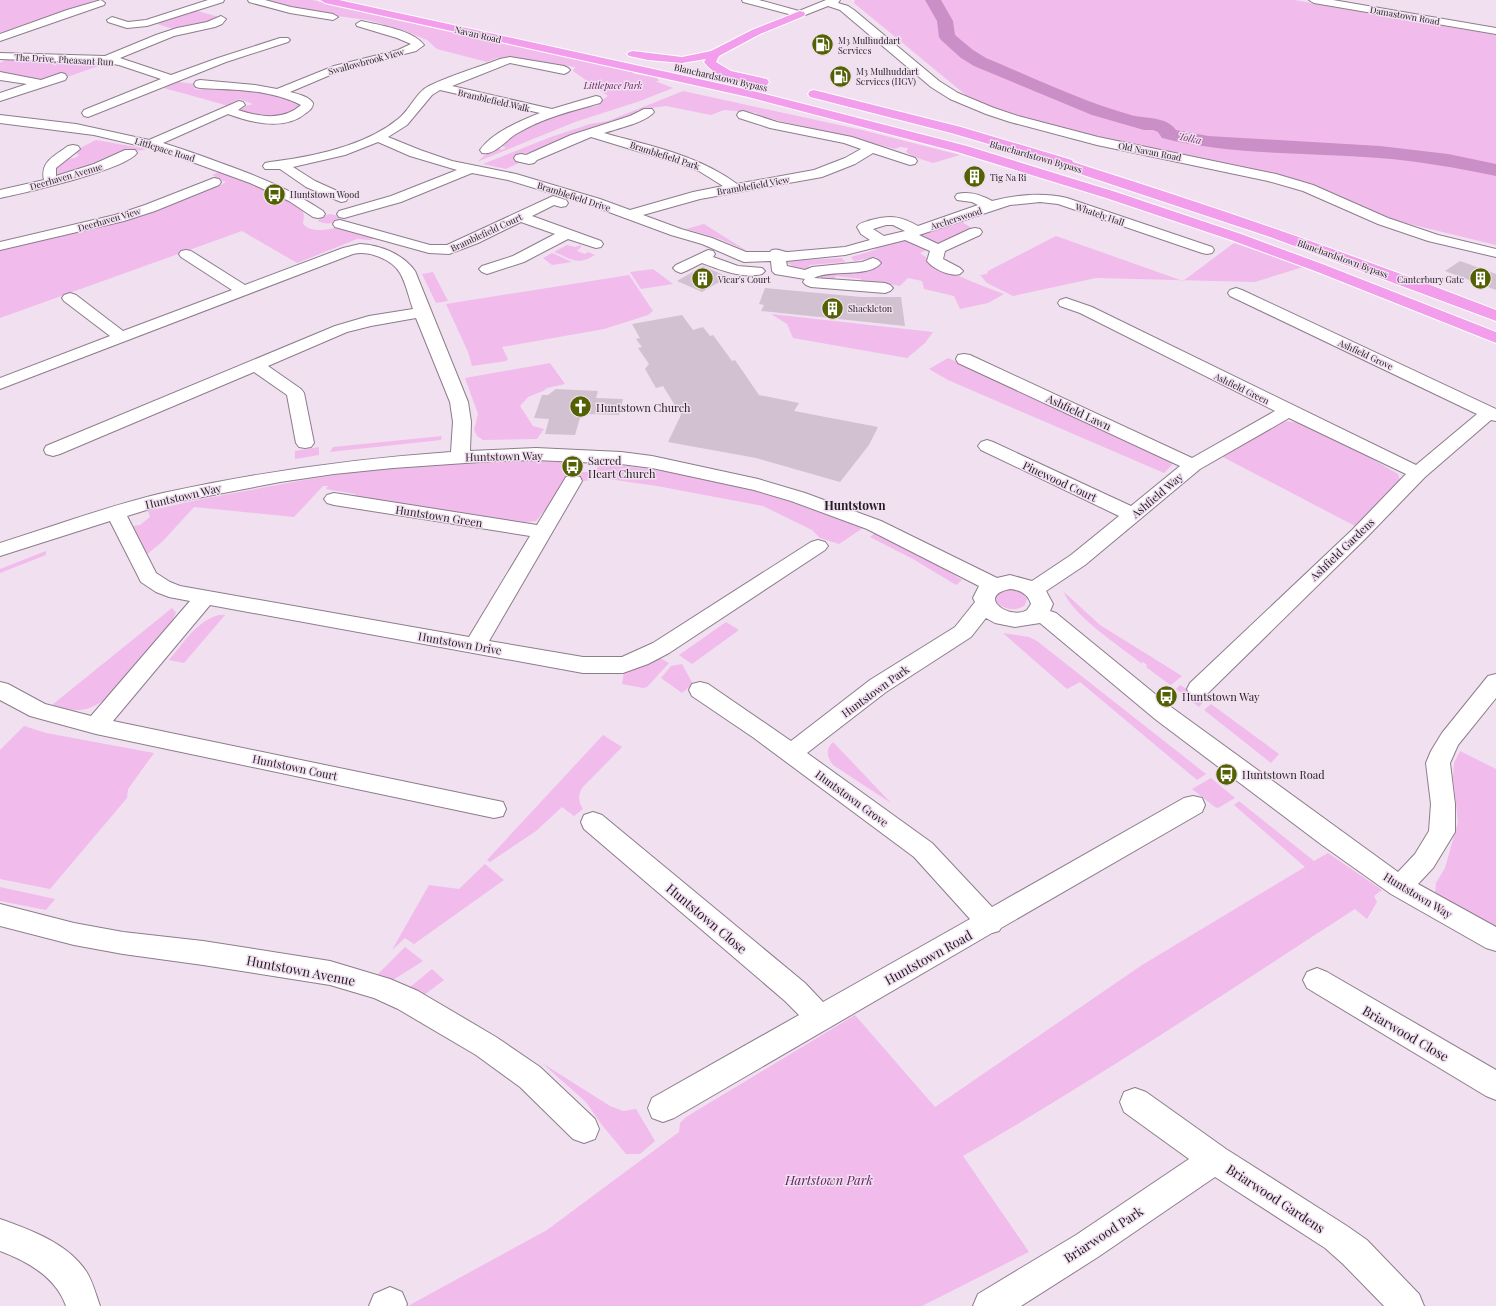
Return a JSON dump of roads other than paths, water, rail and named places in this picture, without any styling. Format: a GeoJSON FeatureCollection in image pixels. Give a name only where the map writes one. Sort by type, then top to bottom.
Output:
{"type":"FeatureCollection","features":[{"type":"Feature","properties":{"kind":"highway","name":"Navan Road"},"geometry":{"type":"LineString","coordinates":[[325,0],[632,68]]}},
{"type":"Feature","properties":{"kind":"highway","name":"Navan Road"},"geometry":{"type":"LineString","coordinates":[[372,0],[561,42]]}},
{"type":"Feature","properties":{"kind":"highway"},"geometry":{"type":"LineString","coordinates":[[625,52],[648,57],[682,60],[714,54],[756,32],[800,14]]}},
{"type":"Feature","properties":{"kind":"highway","name":"Blanchardstown Bypass"},"geometry":{"type":"LineString","coordinates":[[561,42],[850,106],[951,132],[1123,182],[1353,261],[1496,316]]}},
{"type":"Feature","properties":{"kind":"highway"},"geometry":{"type":"LineString","coordinates":[[561,42],[582,45]]}},
{"type":"Feature","properties":{"kind":"highway"},"geometry":{"type":"LineString","coordinates":[[714,54],[710,62],[713,67],[778,86]]}},
{"type":"Feature","properties":{"kind":"highway","name":"Blanchardstown Bypass"},"geometry":{"type":"LineString","coordinates":[[632,68],[764,97],[862,122],[962,149],[1089,188],[1236,237],[1320,268],[1496,338]]}},
{"type":"Feature","properties":{"kind":"highway"},"geometry":{"type":"LineString","coordinates":[[801,91],[956,130],[1052,157],[1123,182]]}},
{"type":"Feature","properties":{"kind":"street"},"geometry":{"type":"LineString","coordinates":[[112,20],[127,25],[147,23],[219,0]]}},
{"type":"Feature","properties":{"kind":"street"},"geometry":{"type":"LineString","coordinates":[[253,0],[290,10],[333,17]]}},
{"type":"Feature","properties":{"kind":"street"},"geometry":{"type":"LineString","coordinates":[[747,0],[800,14],[832,1]]}},
{"type":"Feature","properties":{"kind":"street","name":"Damastown Road"},"geometry":{"type":"LineString","coordinates":[[1314,0],[1496,31]]}},
{"type":"Feature","properties":{"kind":"street","name":"Old Navan Road"},"geometry":{"type":"LineString","coordinates":[[832,1],[850,12],[935,84],[954,96],[990,111],[1014,120],[1097,141],[1271,176],[1308,188],[1383,221],[1426,235],[1496,253]]}},
{"type":"Feature","properties":{"kind":"street"},"geometry":{"type":"LineString","coordinates":[[0,38],[97,3],[112,8]]}},
{"type":"Feature","properties":{"kind":"street"},"geometry":{"type":"LineString","coordinates":[[107,60],[143,44],[177,32],[212,24],[221,19]]}},
{"type":"Feature","properties":{"kind":"street"},"geometry":{"type":"LineString","coordinates":[[147,23],[177,32]]}},
{"type":"Feature","properties":{"kind":"street","name":"Swallowbrook View"},"geometry":{"type":"LineString","coordinates":[[279,92],[338,68],[402,52],[412,49],[418,45],[418,42],[406,37],[361,24]]}},
{"type":"Feature","properties":{"kind":"street"},"geometry":{"type":"LineString","coordinates":[[96,111],[222,60],[284,40]]}},
{"type":"Feature","properties":{"kind":"street","name":"The Drive, Pheasant Run"},"geometry":{"type":"LineString","coordinates":[[1,57],[107,60],[121,62],[174,80]]}},
{"type":"Feature","properties":{"kind":"street"},"geometry":{"type":"LineString","coordinates":[[341,198],[313,185],[277,165],[331,153],[377,138],[404,122],[412,114],[426,94],[438,86],[504,61],[510,60],[564,70]]}},
{"type":"Feature","properties":{"kind":"street"},"geometry":{"type":"LineString","coordinates":[[0,76],[41,84]]}},
{"type":"Feature","properties":{"kind":"street"},"geometry":{"type":"LineString","coordinates":[[0,97],[61,77]]}},
{"type":"Feature","properties":{"kind":"street"},"geometry":{"type":"LineString","coordinates":[[200,84],[279,92],[302,99],[307,103],[307,106],[299,113],[276,119],[256,119],[227,110]]}},
{"type":"Feature","properties":{"kind":"street","name":"Bramblefield Walk"},"geometry":{"type":"LineString","coordinates":[[438,86],[550,112]]}},
{"type":"Feature","properties":{"kind":"street","name":"Bramblefield Walk"},"geometry":{"type":"LineString","coordinates":[[493,148],[495,142],[509,133],[550,112],[596,100]]}},
{"type":"Feature","properties":{"kind":"street"},"geometry":{"type":"LineString","coordinates":[[151,144],[240,104]]}},
{"type":"Feature","properties":{"kind":"street"},"geometry":{"type":"LineString","coordinates":[[521,158],[529,160],[548,150],[590,133],[634,119],[648,112]]}},
{"type":"Feature","properties":{"kind":"street"},"geometry":{"type":"LineString","coordinates":[[744,115],[774,124],[847,140],[904,157]]}},
{"type":"Feature","properties":{"kind":"street","name":"Littlepace Road"},"geometry":{"type":"LineString","coordinates":[[3,120],[69,127],[151,144],[222,167],[268,185],[331,221]]}},
{"type":"Feature","properties":{"kind":"street","name":"Bramblefield Park"},"geometry":{"type":"LineString","coordinates":[[590,133],[669,156],[706,169],[723,178],[734,188]]}},
{"type":"Feature","properties":{"kind":"street","name":"Bramblefield Drive"},"geometry":{"type":"LineString","coordinates":[[377,138],[432,159],[470,169],[518,178],[565,192],[631,214],[676,232]]}},
{"type":"Feature","properties":{"kind":"street"},"geometry":{"type":"LineString","coordinates":[[51,182],[49,173],[50,166],[73,148]]}},
{"type":"Feature","properties":{"kind":"street","name":"Bramblefield View"},"geometry":{"type":"LineString","coordinates":[[631,214],[689,197],[817,174],[850,161],[872,148]]}},
{"type":"Feature","properties":{"kind":"street","name":"Deerhaven Avenue"},"geometry":{"type":"LineString","coordinates":[[0,194],[51,182],[94,169],[130,153]]}},
{"type":"Feature","properties":{"kind":"street"},"geometry":{"type":"LineString","coordinates":[[331,221],[396,199],[470,169]]}},
{"type":"Feature","properties":{"kind":"street","name":"Deerhaven View"},"geometry":{"type":"LineString","coordinates":[[0,246],[119,218],[150,208],[214,182]]}},
{"type":"Feature","properties":{"kind":"street","name":"Archerswood"},"geometry":{"type":"LineString","coordinates":[[962,197],[975,198],[990,206]]}},
{"type":"Feature","properties":{"kind":"street","name":"Whately Hall"},"geometry":{"type":"LineString","coordinates":[[990,206],[1010,201],[1049,198],[1207,250]]}},
{"type":"Feature","properties":{"kind":"street","name":"Bramblefield Court"},"geometry":{"type":"LineString","coordinates":[[331,221],[429,248],[450,250],[553,200],[561,203]]}},
{"type":"Feature","properties":{"kind":"street","name":"Archerswood"},"geometry":{"type":"LineString","coordinates":[[676,232],[707,241],[739,255],[777,251],[845,251],[883,242],[990,206]]}},
{"type":"Feature","properties":{"kind":"street"},"geometry":{"type":"LineString","coordinates":[[521,216],[594,245]]}},
{"type":"Feature","properties":{"kind":"street","name":"Archerswood"},"geometry":{"type":"LineString","coordinates":[[883,242],[866,231],[864,226],[892,219],[899,221],[911,233]]}},
{"type":"Feature","properties":{"kind":"street"},"geometry":{"type":"LineString","coordinates":[[938,249],[975,232]]}},
{"type":"Feature","properties":{"kind":"street"},"geometry":{"type":"LineString","coordinates":[[911,233],[938,249]]}},
{"type":"Feature","properties":{"kind":"street"},"geometry":{"type":"LineString","coordinates":[[488,270],[519,260],[566,234]]}},
{"type":"Feature","properties":{"kind":"street"},"geometry":{"type":"LineString","coordinates":[[0,384],[348,251],[366,248],[373,249],[395,260],[407,271],[459,402],[462,422],[460,457]]}},
{"type":"Feature","properties":{"kind":"street"},"geometry":{"type":"LineString","coordinates":[[938,249],[935,261],[955,271]]}},
{"type":"Feature","properties":{"kind":"street"},"geometry":{"type":"LineString","coordinates":[[777,251],[780,271]]}},
{"type":"Feature","properties":{"kind":"street"},"geometry":{"type":"LineString","coordinates":[[186,254],[244,291]]}},
{"type":"Feature","properties":{"kind":"street"},"geometry":{"type":"LineString","coordinates":[[681,268],[704,256],[736,270],[790,271],[806,279],[886,288]]}},
{"type":"Feature","properties":{"kind":"street"},"geometry":{"type":"LineString","coordinates":[[806,279],[812,272],[864,266],[873,263]]}},
{"type":"Feature","properties":{"kind":"street","name":"Ashfield Grove"},"geometry":{"type":"LineString","coordinates":[[1236,293],[1492,414]]}},
{"type":"Feature","properties":{"kind":"street"},"geometry":{"type":"LineString","coordinates":[[70,298],[122,338]]}},
{"type":"Feature","properties":{"kind":"street","name":"Ashfield Green"},"geometry":{"type":"LineString","coordinates":[[1066,303],[1086,310],[1288,411],[1418,473]]}},
{"type":"Feature","properties":{"kind":"street"},"geometry":{"type":"LineString","coordinates":[[52,450],[359,323],[422,312]]}},
{"type":"Feature","properties":{"kind":"street","name":"Ashfield Lawn"},"geometry":{"type":"LineString","coordinates":[[964,359],[1193,465]]}},
{"type":"Feature","properties":{"kind":"street"},"geometry":{"type":"LineString","coordinates":[[256,365],[295,394],[305,443]]}},
{"type":"Feature","properties":{"kind":"street","name":"Ashfield Way"},"geometry":{"type":"LineString","coordinates":[[1033,590],[1074,563],[1193,465],[1288,411]]}},
{"type":"Feature","properties":{"kind":"street","name":"Ashfield Gardens"},"geometry":{"type":"LineString","coordinates":[[1198,689],[1359,534],[1418,473],[1492,414]]}},
{"type":"Feature","properties":{"kind":"street","name":"Pinewood Court"},"geometry":{"type":"LineString","coordinates":[[987,446],[1133,515]]}},
{"type":"Feature","properties":{"kind":"street","name":"Huntstown Way"},"geometry":{"type":"LineString","coordinates":[[0,550],[116,512],[182,495],[280,476],[349,466],[460,457],[536,454],[621,458],[652,462],[733,478],[798,497],[874,525],[990,594]]}},
{"type":"Feature","properties":{"kind":"street"},"geometry":{"type":"LineString","coordinates":[[475,646],[573,481]]}},
{"type":"Feature","properties":{"kind":"street","name":"Huntstown Green"},"geometry":{"type":"LineString","coordinates":[[334,499],[544,532]]}},
{"type":"Feature","properties":{"kind":"street","name":"Huntstown Drive"},"geometry":{"type":"LineString","coordinates":[[116,512],[148,577],[163,587],[176,592],[583,665],[623,665],[640,659],[661,648],[818,546]]}},
{"type":"Feature","properties":{"kind":"street"},"geometry":{"type":"LineString","coordinates":[[1010,582],[1026,586],[1033,590],[1041,599],[1042,604],[1037,614],[1031,618],[1022,620],[1002,618],[994,614],[990,594],[1010,582]]}},
{"type":"Feature","properties":{"kind":"street","name":"Huntstown Park"},"geometry":{"type":"LineString","coordinates":[[963,632],[990,594]]}},
{"type":"Feature","properties":{"kind":"street"},"geometry":{"type":"LineString","coordinates":[[96,726],[204,598]]}},
{"type":"Feature","properties":{"kind":"street","name":"Huntstown Way"},"geometry":{"type":"LineString","coordinates":[[1037,614],[1048,618],[1163,713],[1400,887],[1496,940]]}},
{"type":"Feature","properties":{"kind":"street","name":"Huntstown Park"},"geometry":{"type":"LineString","coordinates":[[790,753],[878,686],[963,632],[1002,618]]}},
{"type":"Feature","properties":{"kind":"street"},"geometry":{"type":"LineString","coordinates":[[1400,887],[1424,861],[1442,832],[1443,802],[1438,763],[1443,751],[1450,739],[1496,682]]}},
{"type":"Feature","properties":{"kind":"street","name":"Huntstown Court"},"geometry":{"type":"LineString","coordinates":[[0,690],[38,710],[96,726],[494,809]]}},
{"type":"Feature","properties":{"kind":"street","name":"Huntstown Grove"},"geometry":{"type":"LineString","coordinates":[[700,690],[790,753],[923,850],[990,922]]}},
{"type":"Feature","properties":{"kind":"street","name":"Huntstown Road"},"geometry":{"type":"LineString","coordinates":[[663,1108],[1193,805]]}},
{"type":"Feature","properties":{"kind":"street","name":"Huntstown Close"},"geometry":{"type":"LineString","coordinates":[[593,822],[795,992],[820,1017]]}},
{"type":"Feature","properties":{"kind":"street","name":"Huntstown Avenue"},"geometry":{"type":"LineString","coordinates":[[0,915],[74,934],[123,943],[203,953],[323,972],[380,988],[408,1000],[486,1046],[530,1077],[584,1129]]}},
{"type":"Feature","properties":{"kind":"street","name":"Briarwood Close"},"geometry":{"type":"LineString","coordinates":[[1317,980],[1496,1086]]}},
{"type":"Feature","properties":{"kind":"street","name":"Briarwood Gardens"},"geometry":{"type":"LineString","coordinates":[[1135,1102],[1215,1159],[1336,1236],[1355,1252],[1407,1306]]}},
{"type":"Feature","properties":{"kind":"street","name":"Briarwood Park"},"geometry":{"type":"LineString","coordinates":[[990,1306],[1092,1243],[1215,1159]]}},
{"type":"Feature","properties":{"kind":"street"},"geometry":{"type":"LineString","coordinates":[[0,1234],[31,1247],[56,1264],[73,1281],[83,1306]]}},
{"type":"Feature","properties":{"kind":"waterway","name":"Tolka"},"geometry":{"type":"LineString","coordinates":[[933,0],[945,21],[947,37],[967,54],[980,62],[1098,111],[1144,124],[1156,124],[1165,128],[1169,134],[1208,142],[1380,152],[1448,160],[1496,170]]}},
{"type":"Feature","properties":{"kind":"place","name":"M3 Mulhuddart Services"},"geometry":{"type":"Point","coordinates":[822,45]}},
{"type":"Feature","properties":{"kind":"place","name":"M3 Mulhuddart Services (HGV)"},"geometry":{"type":"Point","coordinates":[841,76]}},
{"type":"Feature","properties":{"kind":"place","name":"Tig Na Ri"},"geometry":{"type":"Point","coordinates":[975,177]}},
{"type":"Feature","properties":{"kind":"place","name":"Huntstown Wood"},"geometry":{"type":"Point","coordinates":[274,194]}},
{"type":"Feature","properties":{"kind":"place","name":"Vicar's Court"},"geometry":{"type":"Point","coordinates":[702,279]}},
{"type":"Feature","properties":{"kind":"place","name":"Canterbury Gate"},"geometry":{"type":"Point","coordinates":[1480,279]}},
{"type":"Feature","properties":{"kind":"place","name":"Shackleton"},"geometry":{"type":"Point","coordinates":[833,308]}},
{"type":"Feature","properties":{"kind":"place","name":"Huntstown Church"},"geometry":{"type":"Point","coordinates":[580,407]}},
{"type":"Feature","properties":{"kind":"place","name":"Sacred Heart Church"},"geometry":{"type":"Point","coordinates":[573,466]}},
{"type":"Feature","properties":{"kind":"place","name":"Huntstown Way"},"geometry":{"type":"Point","coordinates":[1167,696]}},
{"type":"Feature","properties":{"kind":"place","name":"Huntstown Road"},"geometry":{"type":"Point","coordinates":[1226,774]}},
{"type":"Feature","properties":{"kind":"district","name":"Huntstown"},"geometry":{"type":"Point","coordinates":[855,505]}},
{"type":"Feature","properties":{"kind":"park label","name":"Littlepace Park"},"geometry":{"type":"Point","coordinates":[613,85]}},
{"type":"Feature","properties":{"kind":"park label","name":"Hartstown Park"},"geometry":{"type":"Point","coordinates":[829,1179]}}]}
